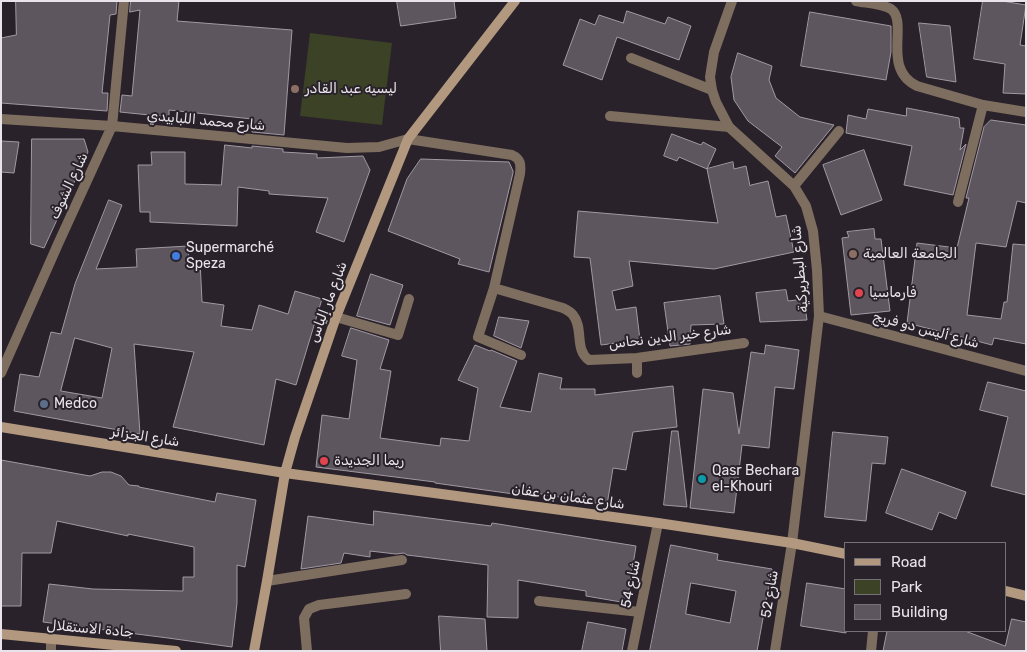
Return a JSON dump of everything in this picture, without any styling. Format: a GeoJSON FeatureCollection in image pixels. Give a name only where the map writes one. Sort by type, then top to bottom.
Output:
{"type":"FeatureCollection","features":[{"type":"Feature","properties":{"kind":"main road","name":"شارع مار إلياس"},"geometry":{"type":"LineString","coordinates":[[254,651],[285,473],[295,437],[336,317],[408,139],[516,2]]}},
{"type":"Feature","properties":{"kind":"main road","name":"شارع الجزائر"},"geometry":{"type":"LineString","coordinates":[[1,427],[285,473]]}},
{"type":"Feature","properties":{"kind":"main road","name":"شارع عثمان بن عفان"},"geometry":{"type":"LineString","coordinates":[[285,473],[658,523],[792,543],[844,554]]}},
{"type":"Feature","properties":{"kind":"main road"},"geometry":{"type":"LineString","coordinates":[[1007,591],[1026,596]]}},
{"type":"Feature","properties":{"kind":"main road","name":"جادة الاستقلال"},"geometry":{"type":"LineString","coordinates":[[1,634],[176,651]]}},
{"type":"Feature","properties":{"kind":"street","name":"شارع الشوف"},"geometry":{"type":"LineString","coordinates":[[1,374],[112,126],[124,1]]}},
{"type":"Feature","properties":{"kind":"street","name":"شارع البطريركية"},"geometry":{"type":"LineString","coordinates":[[732,1],[714,52],[710,77],[716,102],[729,127],[794,186],[806,206],[813,231],[819,316],[792,543]]}},
{"type":"Feature","properties":{"kind":"street"},"geometry":{"type":"LineString","coordinates":[[856,1],[886,7],[895,13],[897,18],[898,61],[904,78],[909,83],[983,105],[1026,112]]}},
{"type":"Feature","properties":{"kind":"street"},"geometry":{"type":"LineString","coordinates":[[631,58],[712,90]]}},
{"type":"Feature","properties":{"kind":"street"},"geometry":{"type":"LineString","coordinates":[[958,202],[983,105]]}},
{"type":"Feature","properties":{"kind":"street"},"geometry":{"type":"LineString","coordinates":[[610,116],[729,127]]}},
{"type":"Feature","properties":{"kind":"street","name":"شارع محمد اللبابيدي"},"geometry":{"type":"LineString","coordinates":[[1,119],[112,126],[347,148],[378,147],[408,139]]}},
{"type":"Feature","properties":{"kind":"street"},"geometry":{"type":"LineString","coordinates":[[794,186],[839,131]]}},
{"type":"Feature","properties":{"kind":"street"},"geometry":{"type":"LineString","coordinates":[[408,139],[512,154],[518,160],[520,174],[494,288],[478,337],[522,355]]}},
{"type":"Feature","properties":{"kind":"street","name":"شارع خير الدين نحاس"},"geometry":{"type":"LineString","coordinates":[[494,288],[564,308],[572,314],[578,322],[581,352],[588,360],[637,358],[744,343]]}},
{"type":"Feature","properties":{"kind":"street"},"geometry":{"type":"LineString","coordinates":[[336,317],[398,336],[408,299]]}},
{"type":"Feature","properties":{"kind":"street","name":"شارع أليس دو فريج"},"geometry":{"type":"LineString","coordinates":[[819,316],[1026,371]]}},
{"type":"Feature","properties":{"kind":"street"},"geometry":{"type":"LineString","coordinates":[[637,358],[637,372]]}},
{"type":"Feature","properties":{"kind":"street","name":"شارع 54"},"geometry":{"type":"LineString","coordinates":[[632,651],[658,523]]}},
{"type":"Feature","properties":{"kind":"street","name":"شارع 52"},"geometry":{"type":"LineString","coordinates":[[775,651],[792,543]]}},
{"type":"Feature","properties":{"kind":"street"},"geometry":{"type":"LineString","coordinates":[[267,581],[402,560]]}},
{"type":"Feature","properties":{"kind":"street"},"geometry":{"type":"LineString","coordinates":[[307,651],[304,618],[309,609],[319,605],[406,594]]}},
{"type":"Feature","properties":{"kind":"street"},"geometry":{"type":"LineString","coordinates":[[539,601],[640,612]]}},
{"type":"Feature","properties":{"kind":"street"},"geometry":{"type":"LineString","coordinates":[[871,651],[873,632]]}},
{"type":"Feature","properties":{"kind":"street"},"geometry":{"type":"LineString","coordinates":[[51,639],[51,651]]}},
{"type":"Feature","properties":{"kind":"green space"},"geometry":{"type":"Polygon","coordinates":[[[310,33],[392,43],[382,125],[300,116],[310,33]]]}},
{"type":"Feature","properties":{"kind":"building"},"geometry":{"type":"Polygon","coordinates":[[[16,1],[117,1],[116,14],[110,15],[102,93],[108,93],[107,111],[1,103],[1,38],[16,35],[16,1]]]}},
{"type":"Feature","properties":{"kind":"building"},"geometry":{"type":"Polygon","coordinates":[[[131,1],[179,1],[177,21],[292,30],[284,135],[252,132],[252,119],[169,110],[169,117],[120,112],[122,95],[132,96],[140,10],[130,12],[131,1]]]}},
{"type":"Feature","properties":{"kind":"building"},"geometry":{"type":"Polygon","coordinates":[[[397,1],[454,1],[456,18],[401,26],[397,1]]]}},
{"type":"Feature","properties":{"kind":"building"},"geometry":{"type":"Polygon","coordinates":[[[983,1],[1002,1],[1026,5],[1020,45],[1026,46],[1026,94],[1003,93],[1005,64],[974,59],[983,1]]]}},
{"type":"Feature","properties":{"kind":"building"},"geometry":{"type":"Polygon","coordinates":[[[627,11],[665,24],[668,17],[691,26],[679,60],[617,37],[602,80],[563,65],[580,19],[595,25],[599,15],[623,23],[627,11]]]}},
{"type":"Feature","properties":{"kind":"building"},"geometry":{"type":"Polygon","coordinates":[[[810,12],[891,26],[891,52],[886,80],[801,66],[810,12]]]}},
{"type":"Feature","properties":{"kind":"building"},"geometry":{"type":"Polygon","coordinates":[[[919,23],[950,26],[956,82],[927,77],[919,23]]]}},
{"type":"Feature","properties":{"kind":"building"},"geometry":{"type":"Polygon","coordinates":[[[738,53],[772,66],[769,80],[776,98],[800,117],[834,125],[795,173],[775,156],[782,147],[748,121],[734,100],[731,77],[738,53]]]}},
{"type":"Feature","properties":{"kind":"building"},"geometry":{"type":"Polygon","coordinates":[[[907,108],[959,118],[960,128],[964,128],[960,150],[966,144],[953,195],[904,185],[912,146],[846,133],[848,115],[866,119],[868,109],[906,116],[907,108]]]}},
{"type":"Feature","properties":{"kind":"building"},"geometry":{"type":"Polygon","coordinates":[[[991,120],[1026,125],[1026,203],[1017,201],[1006,247],[976,243],[967,315],[1001,319],[1004,302],[1007,302],[1013,244],[1026,245],[1026,344],[994,338],[992,345],[907,323],[917,243],[957,248],[969,198],[966,198],[984,127],[991,120]]]}},
{"type":"Feature","properties":{"kind":"building"},"geometry":{"type":"Polygon","coordinates":[[[672,134],[701,145],[703,142],[716,149],[707,169],[679,157],[677,161],[664,156],[672,134]]]}},
{"type":"Feature","properties":{"kind":"building"},"geometry":{"type":"Polygon","coordinates":[[[32,139],[84,139],[88,152],[44,248],[31,244],[32,139]]]}},
{"type":"Feature","properties":{"kind":"building"},"geometry":{"type":"Polygon","coordinates":[[[1,141],[19,142],[14,173],[1,172],[1,141]]]}},
{"type":"Feature","properties":{"kind":"building"},"geometry":{"type":"Polygon","coordinates":[[[225,145],[283,149],[283,152],[317,154],[317,158],[363,156],[370,170],[344,242],[316,232],[328,198],[269,194],[269,191],[238,187],[237,226],[150,222],[150,212],[140,212],[138,165],[152,165],[151,152],[185,152],[185,184],[221,185],[225,145]]]}},
{"type":"Feature","properties":{"kind":"building"},"geometry":{"type":"Polygon","coordinates":[[[864,150],[882,200],[841,215],[823,165],[864,150]]]}},
{"type":"Feature","properties":{"kind":"building"},"geometry":{"type":"Polygon","coordinates":[[[421,159],[509,162],[513,173],[489,272],[458,264],[460,259],[388,231],[407,179],[421,159]]]}},
{"type":"Feature","properties":{"kind":"building"},"geometry":{"type":"Polygon","coordinates":[[[733,162],[734,169],[746,166],[750,186],[768,181],[776,217],[786,215],[794,252],[714,269],[629,261],[633,286],[612,291],[616,310],[636,307],[640,340],[601,345],[590,258],[574,257],[578,211],[718,223],[707,169],[733,162]]]}},
{"type":"Feature","properties":{"kind":"building"},"geometry":{"type":"Polygon","coordinates":[[[109,200],[122,205],[96,269],[137,267],[136,249],[188,246],[189,260],[200,260],[202,302],[224,305],[221,326],[252,330],[259,305],[288,314],[295,291],[322,299],[296,385],[276,379],[264,445],[173,427],[194,352],[134,344],[140,434],[14,411],[20,374],[39,377],[51,332],[61,334],[75,284],[109,200]],[[75,338],[61,391],[102,398],[112,348],[75,338]]]}},
{"type":"Feature","properties":{"kind":"building"},"geometry":{"type":"Polygon","coordinates":[[[874,229],[875,239],[881,239],[890,311],[851,315],[842,238],[849,237],[847,232],[874,229]]]}},
{"type":"Feature","properties":{"kind":"building"},"geometry":{"type":"Polygon","coordinates":[[[371,274],[403,285],[390,325],[357,316],[371,274]]]}},
{"type":"Feature","properties":{"kind":"building"},"geometry":{"type":"Polygon","coordinates":[[[786,290],[788,301],[804,299],[807,320],[760,322],[756,293],[786,290]]]}},
{"type":"Feature","properties":{"kind":"building"},"geometry":{"type":"Polygon","coordinates":[[[720,296],[724,324],[691,325],[690,344],[670,346],[664,303],[720,296]]]}},
{"type":"Feature","properties":{"kind":"building"},"geometry":{"type":"Polygon","coordinates":[[[499,317],[529,321],[521,348],[494,336],[499,317]]]}},
{"type":"Feature","properties":{"kind":"building"},"geometry":{"type":"Polygon","coordinates":[[[351,328],[389,340],[380,369],[391,371],[380,438],[440,446],[441,438],[469,441],[478,388],[458,380],[475,345],[517,361],[500,407],[531,412],[539,373],[562,378],[560,389],[595,389],[595,395],[673,386],[677,427],[633,432],[626,470],[613,468],[607,505],[529,492],[528,496],[316,467],[322,415],[349,419],[357,360],[342,356],[351,328]]]}},
{"type":"Feature","properties":{"kind":"building"},"geometry":{"type":"Polygon","coordinates":[[[766,345],[799,350],[794,389],[775,387],[769,448],[742,445],[734,513],[690,508],[703,389],[733,393],[739,434],[751,352],[764,354],[766,345]]]}},
{"type":"Feature","properties":{"kind":"building"},"geometry":{"type":"Polygon","coordinates":[[[988,382],[1026,391],[1026,495],[991,486],[1008,417],[980,410],[988,382]]]}},
{"type":"Feature","properties":{"kind":"building"},"geometry":{"type":"Polygon","coordinates":[[[672,431],[678,431],[687,507],[664,505],[672,431]]]}},
{"type":"Feature","properties":{"kind":"building"},"geometry":{"type":"Polygon","coordinates":[[[833,432],[888,437],[885,464],[872,463],[866,521],[825,517],[833,432]]]}},
{"type":"Feature","properties":{"kind":"building"},"geometry":{"type":"Polygon","coordinates":[[[1,460],[90,476],[102,472],[111,472],[121,476],[129,485],[215,502],[217,493],[256,500],[245,567],[237,565],[237,603],[232,647],[43,622],[49,584],[93,589],[183,591],[183,577],[194,577],[194,547],[57,521],[51,553],[22,553],[21,606],[1,606],[1,460]]]}},
{"type":"Feature","properties":{"kind":"building"},"geometry":{"type":"Polygon","coordinates":[[[902,469],[966,492],[956,519],[939,512],[932,530],[886,513],[902,469]]]}},
{"type":"Feature","properties":{"kind":"building"},"geometry":{"type":"Polygon","coordinates":[[[374,511],[491,526],[492,523],[636,546],[627,603],[586,596],[586,591],[518,580],[518,618],[487,617],[488,565],[407,555],[404,553],[370,551],[370,557],[344,553],[341,563],[301,569],[308,516],[373,525],[374,511]]]}},
{"type":"Feature","properties":{"kind":"building"},"geometry":{"type":"Polygon","coordinates":[[[671,545],[718,554],[717,560],[772,569],[757,651],[650,651],[671,545]],[[691,583],[686,614],[730,623],[736,591],[691,583]]]}},
{"type":"Feature","properties":{"kind":"building"},"geometry":{"type":"Polygon","coordinates":[[[807,583],[844,589],[844,632],[846,633],[801,626],[807,583]]]}},
{"type":"Feature","properties":{"kind":"building"},"geometry":{"type":"Polygon","coordinates":[[[439,616],[485,619],[487,651],[441,651],[439,616]]]}},
{"type":"Feature","properties":{"kind":"building"},"geometry":{"type":"Polygon","coordinates":[[[1012,619],[1026,622],[1026,651],[883,651],[887,632],[968,632],[1005,646],[1012,619]]]}},
{"type":"Feature","properties":{"kind":"building"},"geometry":{"type":"Polygon","coordinates":[[[588,622],[626,629],[622,651],[582,651],[588,622]]]}},
{"type":"Feature","properties":{"kind":"place","name":"لیسیه عبد القادر"},"geometry":{"type":"Point","coordinates":[295,89]}},
{"type":"Feature","properties":{"kind":"place","name":"الجامعة العالمية"},"geometry":{"type":"Point","coordinates":[853,254]}},
{"type":"Feature","properties":{"kind":"place","name":"Supermarché Speza"},"geometry":{"type":"Point","coordinates":[176,256]}},
{"type":"Feature","properties":{"kind":"place","name":"فارماسيا"},"geometry":{"type":"Point","coordinates":[859,293]}},
{"type":"Feature","properties":{"kind":"place","name":"Medco"},"geometry":{"type":"Point","coordinates":[44,404]}},
{"type":"Feature","properties":{"kind":"place","name":"ريما الجديدة"},"geometry":{"type":"Point","coordinates":[324,461]}},
{"type":"Feature","properties":{"kind":"place","name":"Qasr Bechara el-Khouri"},"geometry":{"type":"Point","coordinates":[702,479]}}]}
